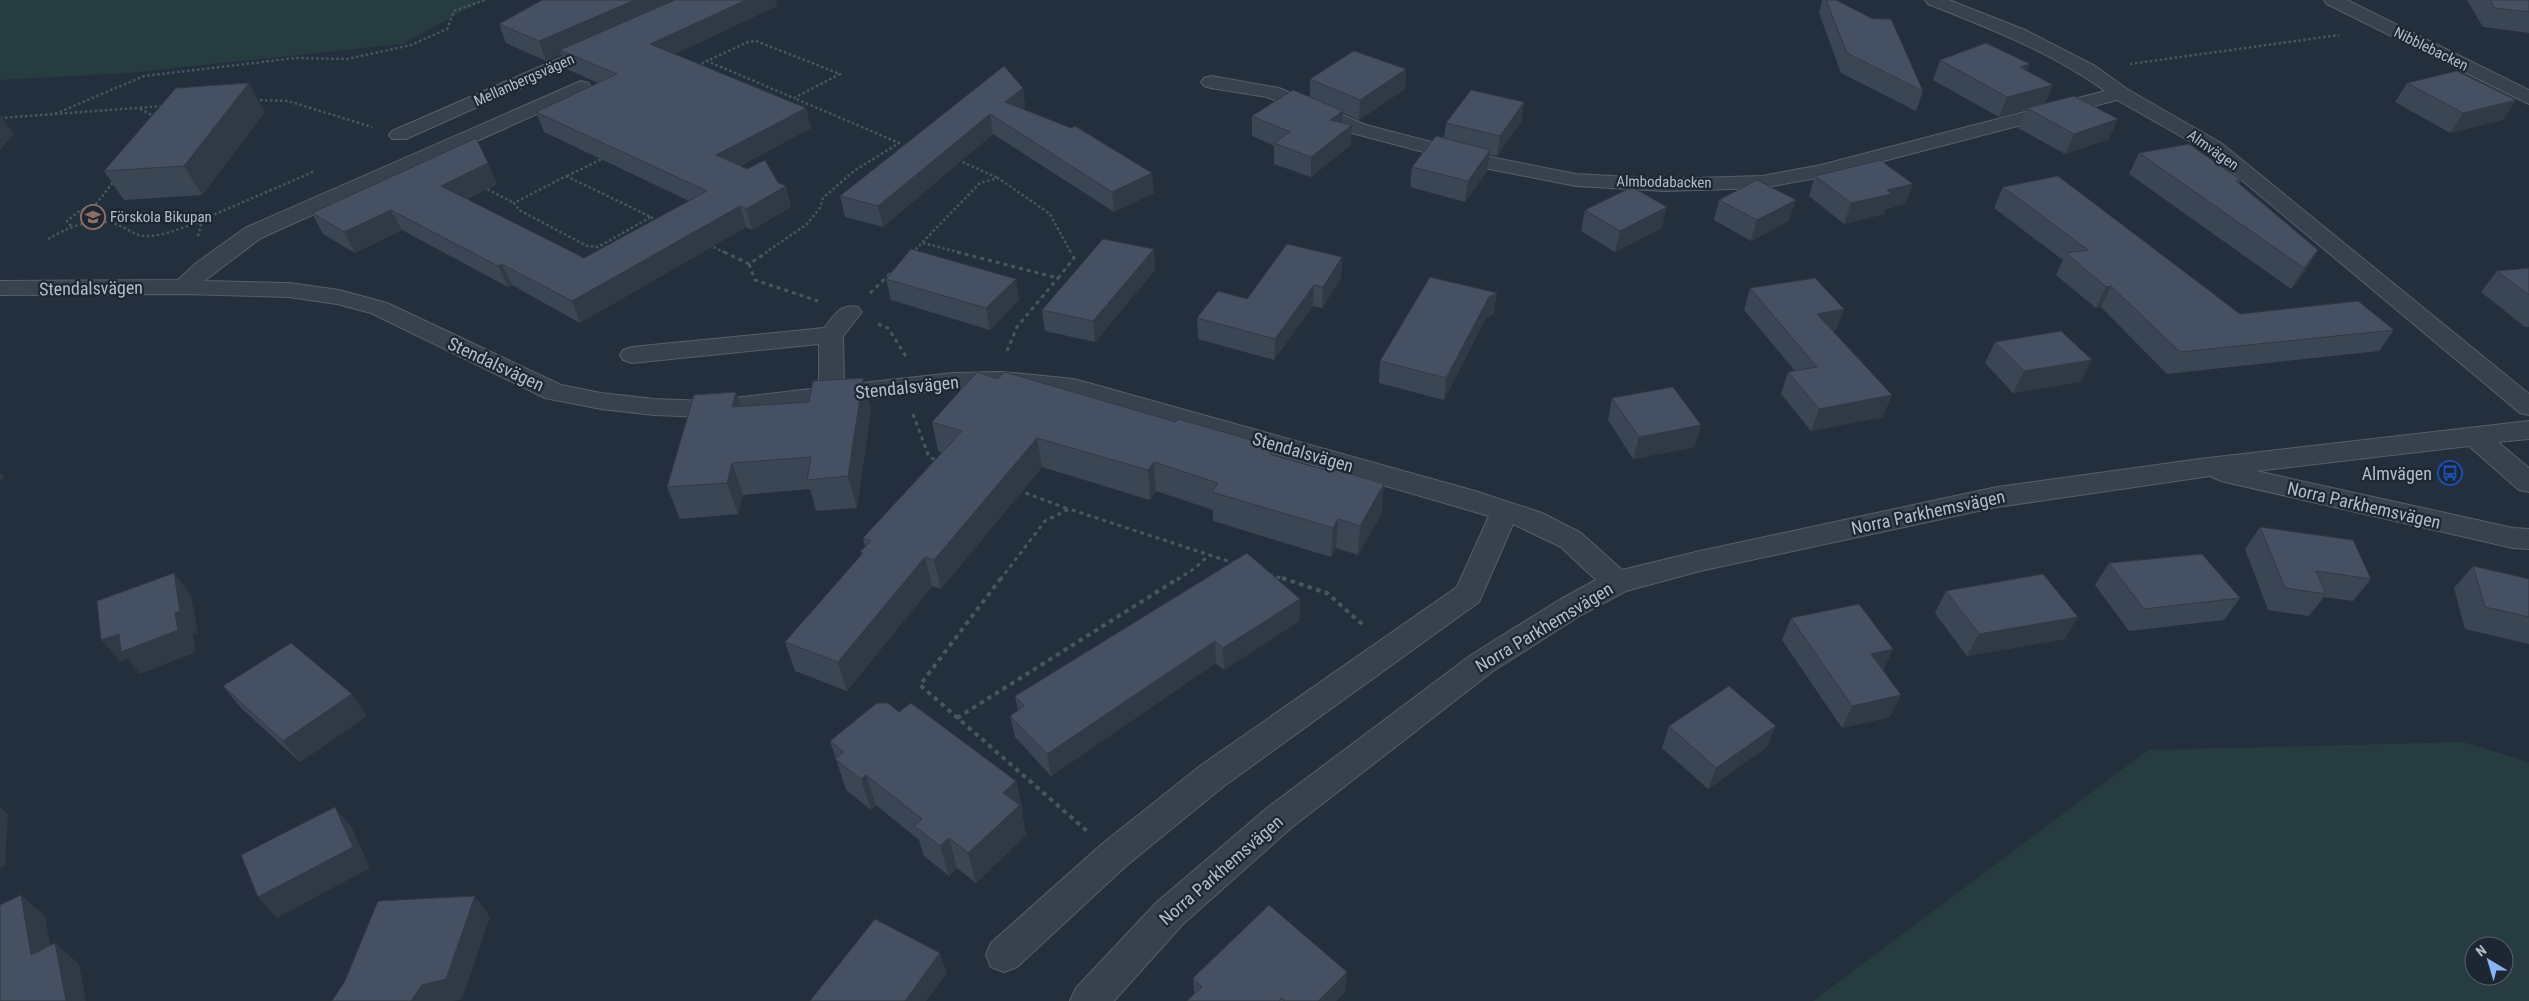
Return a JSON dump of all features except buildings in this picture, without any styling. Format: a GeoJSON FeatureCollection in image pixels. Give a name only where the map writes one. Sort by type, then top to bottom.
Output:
{"type":"FeatureCollection","features":[{"type":"Feature","properties":{"kind":"street","name":"Almvägen"},"geometry":{"type":"LineString","coordinates":[[1934,0],[2019,34],[2088,70],[2120,93],[2214,147],[2529,406]]}},
{"type":"Feature","properties":{"kind":"street","name":"Nibblebacken"},"geometry":{"type":"LineString","coordinates":[[2336,1],[2529,98]]}},
{"type":"Feature","properties":{"kind":"street","name":"Mellanbergsvägen"},"geometry":{"type":"LineString","coordinates":[[399,135],[616,39]]}},
{"type":"Feature","properties":{"kind":"street"},"geometry":{"type":"LineString","coordinates":[[184,287],[203,269],[253,233],[581,87],[547,70]]}},
{"type":"Feature","properties":{"kind":"street","name":"Almbodabacken"},"geometry":{"type":"LineString","coordinates":[[1211,82],[1272,92],[1359,129],[1484,162],[1576,180],[1664,185],[1762,182],[1822,172],[2120,93]]}},
{"type":"Feature","properties":{"kind":"street","name":"Stendalsvägen"},"geometry":{"type":"LineString","coordinates":[[0,288],[184,287],[289,290],[339,297],[379,308],[554,392],[602,401],[654,407],[708,409],[907,388],[953,381],[1002,380],[1074,387],[1532,520],[1570,540],[1617,582]]}},
{"type":"Feature","properties":{"kind":"street"},"geometry":{"type":"LineString","coordinates":[[832,395],[831,335],[850,312]]}},
{"type":"Feature","properties":{"kind":"street"},"geometry":{"type":"LineString","coordinates":[[632,355],[831,335]]}},
{"type":"Feature","properties":{"kind":"street","name":"Norra Parkhemsvägen"},"geometry":{"type":"LineString","coordinates":[[1089,1001],[1170,913],[1279,818],[1482,663],[1571,607],[1617,582],[1700,561],[1988,499],[2200,468],[2529,430]]}},
{"type":"Feature","properties":{"kind":"street"},"geometry":{"type":"LineString","coordinates":[[2476,437],[2529,483]]}},
{"type":"Feature","properties":{"kind":"street","name":"Norra Parkhemsvägen"},"geometry":{"type":"LineString","coordinates":[[2200,468],[2513,538],[2529,539]]}},
{"type":"Feature","properties":{"kind":"street"},"geometry":{"type":"LineString","coordinates":[[1004,955],[1114,855],[1212,776],[1469,594],[1505,511]]}},
{"type":"Feature","properties":{"kind":"path"},"geometry":{"type":"LineString","coordinates":[[55,114],[144,76],[296,58],[347,59],[411,45],[447,29],[454,11],[485,0]]}},
{"type":"Feature","properties":{"kind":"path"},"geometry":{"type":"LineString","coordinates":[[2088,70],[2364,31],[2391,30]]}},
{"type":"Feature","properties":{"kind":"path"},"geometry":{"type":"LineString","coordinates":[[690,69],[748,42],[756,41],[840,74],[794,98]]}},
{"type":"Feature","properties":{"kind":"path"},"geometry":{"type":"LineString","coordinates":[[707,61],[899,143],[907,143]]}},
{"type":"Feature","properties":{"kind":"path"},"geometry":{"type":"LineString","coordinates":[[250,100],[288,101],[399,135]]}},
{"type":"Feature","properties":{"kind":"path"},"geometry":{"type":"LineString","coordinates":[[0,118],[168,106]]}},
{"type":"Feature","properties":{"kind":"path"},"geometry":{"type":"LineString","coordinates":[[139,109],[154,116],[154,121]]}},
{"type":"Feature","properties":{"kind":"path"},"geometry":{"type":"LineString","coordinates":[[748,264],[807,224],[820,208],[824,198],[854,171],[899,143]]}},
{"type":"Feature","properties":{"kind":"path"},"geometry":{"type":"LineString","coordinates":[[514,203],[607,157]]}},
{"type":"Feature","properties":{"kind":"path"},"geometry":{"type":"LineString","coordinates":[[956,159],[998,178],[1050,214],[1074,258],[1017,327],[1005,358]]}},
{"type":"Feature","properties":{"kind":"path"},"geometry":{"type":"LineString","coordinates":[[71,226],[67,221],[78,212],[96,205],[119,175]]}},
{"type":"Feature","properties":{"kind":"path"},"geometry":{"type":"LineString","coordinates":[[566,176],[660,222]]}},
{"type":"Feature","properties":{"kind":"path"},"geometry":{"type":"LineString","coordinates":[[910,255],[980,183],[998,178]]}},
{"type":"Feature","properties":{"kind":"path"},"geometry":{"type":"LineString","coordinates":[[478,184],[514,203],[519,210],[587,246],[598,247],[652,217]]}},
{"type":"Feature","properties":{"kind":"path"},"geometry":{"type":"LineString","coordinates":[[48,239],[71,226],[113,224],[147,236],[166,233],[202,220]]}},
{"type":"Feature","properties":{"kind":"path"},"geometry":{"type":"LineString","coordinates":[[704,243],[748,264],[754,280],[850,312],[888,328],[907,355],[906,363]]}},
{"type":"Feature","properties":{"kind":"path"},"geometry":{"type":"LineString","coordinates":[[923,243],[1058,278]]}},
{"type":"Feature","properties":{"kind":"path"},"geometry":{"type":"LineString","coordinates":[[850,312],[896,268]]}},
{"type":"Feature","properties":{"kind":"path"},"geometry":{"type":"LineString","coordinates":[[907,388],[906,396],[930,457],[948,464]]}},
{"type":"Feature","properties":{"kind":"path"},"geometry":{"type":"LineString","coordinates":[[1013,488],[1068,509],[1245,566]]}},
{"type":"Feature","properties":{"kind":"path"},"geometry":{"type":"LineString","coordinates":[[1068,509],[1045,521],[920,685],[1114,855]]}},
{"type":"Feature","properties":{"kind":"path"},"geometry":{"type":"LineString","coordinates":[[957,718],[1195,568],[1209,555]]}},
{"type":"Feature","properties":{"kind":"path"},"geometry":{"type":"LineString","coordinates":[[1263,572],[1327,593],[1391,650]]}},
{"type":"Feature","properties":{"kind":"green space"},"geometry":{"type":"Polygon","coordinates":[[[0,0],[484,0],[402,44],[129,73],[0,80],[0,0]]]}},
{"type":"Feature","properties":{"kind":"green space"},"geometry":{"type":"Polygon","coordinates":[[[2463,742],[2529,762],[2529,1001],[1813,1001],[2148,750],[2463,742]]]}},
{"type":"Feature","properties":{"kind":"place","name":"Förskola Bikupan"},"geometry":{"type":"Point","coordinates":[93,217]}},
{"type":"Feature","properties":{"kind":"place","name":"Almvägen"},"geometry":{"type":"Point","coordinates":[2450,473]}}]}
